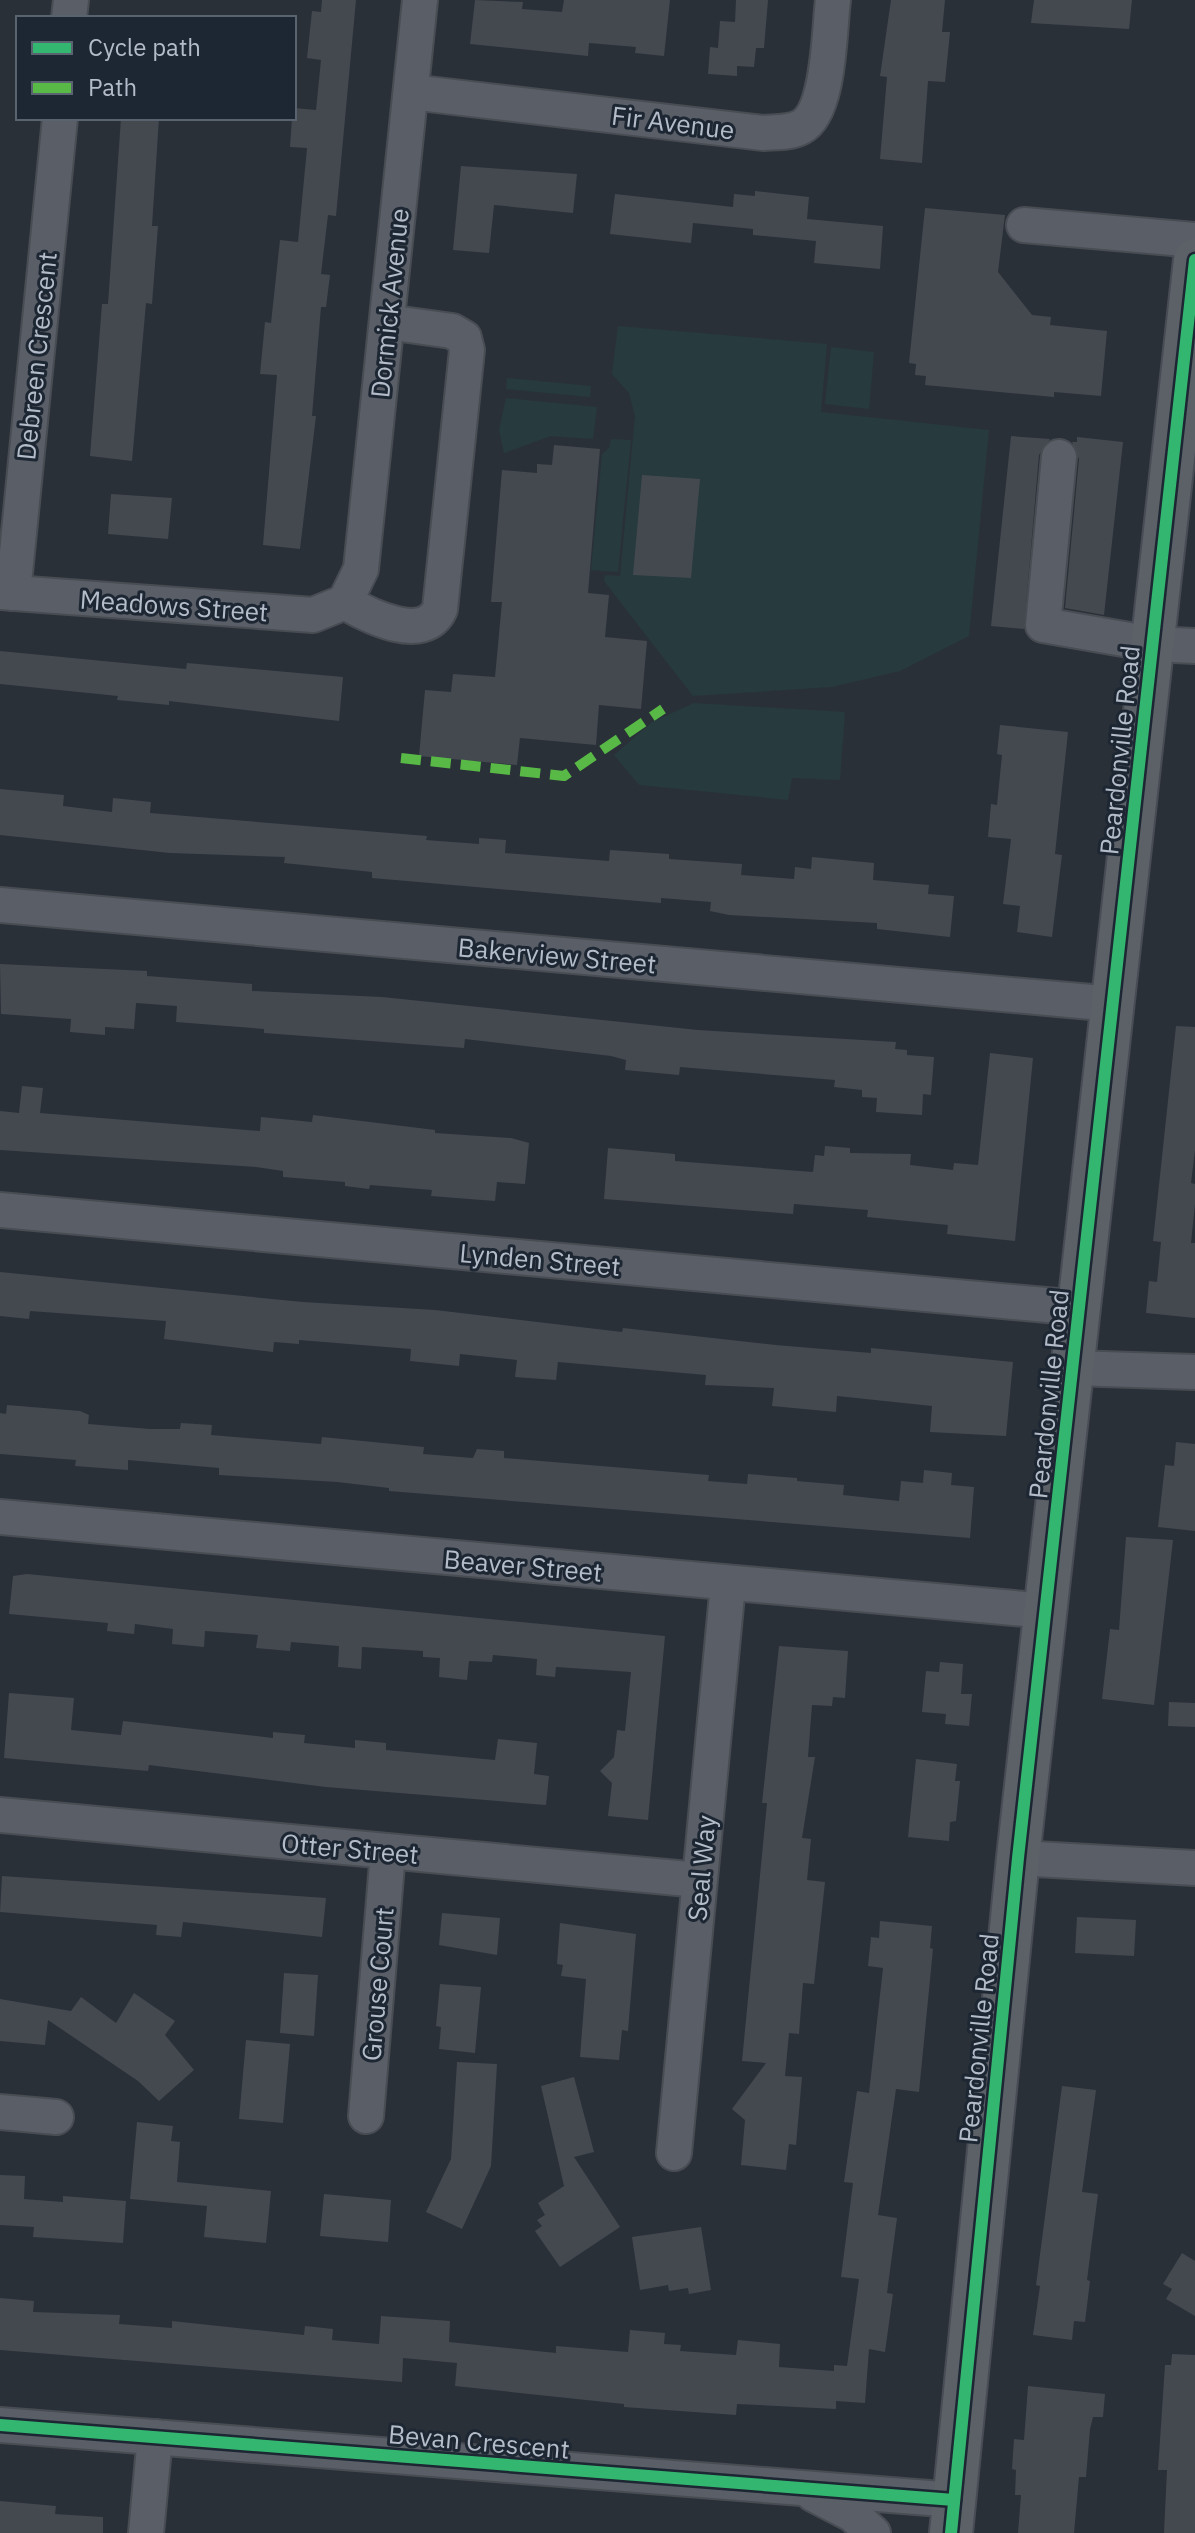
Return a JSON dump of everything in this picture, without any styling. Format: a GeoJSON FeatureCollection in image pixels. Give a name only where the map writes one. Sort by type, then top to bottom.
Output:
{"type":"FeatureCollection","features":[{"type":"Feature","properties":{"kind":"main road","name":"Peardonville Road"},"geometry":{"type":"LineString","coordinates":[[952,2516],[1018,1858],[1195,260]]}},
{"type":"Feature","properties":{"kind":"street","name":"Dormick Avenue"},"geometry":{"type":"LineString","coordinates":[[345,602],[361,569],[420,0]]}},
{"type":"Feature","properties":{"kind":"street","name":"Fir Avenue"},"geometry":{"type":"LineString","coordinates":[[411,92],[763,133],[789,131],[803,126],[813,115],[821,97],[833,0]]}},
{"type":"Feature","properties":{"kind":"street","name":"Debreen Crescent"},"geometry":{"type":"LineString","coordinates":[[7,593],[60,120]]}},
{"type":"Feature","properties":{"kind":"street"},"geometry":{"type":"LineString","coordinates":[[1024,225],[1195,240]]}},
{"type":"Feature","properties":{"kind":"street"},"geometry":{"type":"LineString","coordinates":[[345,602],[378,621],[426,625],[435,619],[440,609],[467,350],[464,338],[452,331],[387,322]]}},
{"type":"Feature","properties":{"kind":"street"},"geometry":{"type":"LineString","coordinates":[[1059,457],[1043,625],[1152,644],[1195,646]]}},
{"type":"Feature","properties":{"kind":"street","name":"Meadows Street"},"geometry":{"type":"LineString","coordinates":[[7,593],[313,615],[345,602]]}},
{"type":"Feature","properties":{"kind":"street","name":"Bakerview Street"},"geometry":{"type":"LineString","coordinates":[[0,905],[1114,1004]]}},
{"type":"Feature","properties":{"kind":"street","name":"Lynden Street"},"geometry":{"type":"LineString","coordinates":[[0,1210],[1079,1308]]}},
{"type":"Feature","properties":{"kind":"street"},"geometry":{"type":"LineString","coordinates":[[1073,1368],[1195,1372]]}},
{"type":"Feature","properties":{"kind":"street","name":"Beaver Street"},"geometry":{"type":"LineString","coordinates":[[0,1517],[1047,1611]]}},
{"type":"Feature","properties":{"kind":"street","name":"Seal Way"},"geometry":{"type":"LineString","coordinates":[[674,2153],[728,1584]]}},
{"type":"Feature","properties":{"kind":"street","name":"Otter Street"},"geometry":{"type":"LineString","coordinates":[[0,1815],[699,1880]]}},
{"type":"Feature","properties":{"kind":"street","name":"Grouse Court"},"geometry":{"type":"LineString","coordinates":[[366,2116],[388,1852]]}},
{"type":"Feature","properties":{"kind":"street"},"geometry":{"type":"LineString","coordinates":[[1018,1858],[1195,1868]]}},
{"type":"Feature","properties":{"kind":"street"},"geometry":{"type":"LineString","coordinates":[[0,2112],[56,2117]]}},
{"type":"Feature","properties":{"kind":"street","name":"Bevan Crescent"},"geometry":{"type":"LineString","coordinates":[[0,2425],[802,2488],[952,2516]]}},
{"type":"Feature","properties":{"kind":"street"},"geometry":{"type":"LineString","coordinates":[[146,2533],[155,2437]]}},
{"type":"Feature","properties":{"kind":"street"},"geometry":{"type":"LineString","coordinates":[[802,2488],[852,2514],[873,2533]]}},
{"type":"Feature","properties":{"kind":"green space"},"geometry":{"type":"Polygon","coordinates":[[[618,326],[827,344],[821,412],[989,430],[969,636],[900,671],[832,687],[693,696],[604,581],[605,575],[620,576],[635,416],[629,393],[612,374],[618,326]]]}},
{"type":"Feature","properties":{"kind":"green space"},"geometry":{"type":"Polygon","coordinates":[[[831,347],[874,352],[869,409],[825,404],[831,347]]]}},
{"type":"Feature","properties":{"kind":"green space"},"geometry":{"type":"Polygon","coordinates":[[[507,378],[591,386],[590,397],[506,389],[507,378]]]}},
{"type":"Feature","properties":{"kind":"green space"},"geometry":{"type":"Polygon","coordinates":[[[506,398],[597,407],[593,439],[551,436],[504,453],[499,430],[506,398]]]}},
{"type":"Feature","properties":{"kind":"green space"},"geometry":{"type":"Polygon","coordinates":[[[611,439],[631,440],[618,572],[591,570],[602,454],[609,448],[611,439]]]}},
{"type":"Feature","properties":{"kind":"green space"},"geometry":{"type":"Polygon","coordinates":[[[694,703],[845,712],[840,780],[792,778],[788,800],[639,785],[614,755],[652,722],[694,703]]]}},
{"type":"Feature","properties":{"kind":"building"},"geometry":{"type":"Polygon","coordinates":[[[322,0],[356,0],[336,216],[328,215],[321,274],[330,275],[326,307],[321,307],[312,416],[316,416],[300,549],[263,545],[277,375],[260,374],[265,322],[271,323],[280,240],[298,242],[307,148],[290,147],[292,120],[296,120],[296,108],[316,110],[321,60],[307,58],[312,11],[321,12],[322,0]]]}},
{"type":"Feature","properties":{"kind":"building"},"geometry":{"type":"Polygon","coordinates":[[[475,0],[523,2],[522,9],[562,12],[564,0],[670,0],[664,56],[635,53],[636,47],[589,43],[588,56],[470,44],[475,0]]]}},
{"type":"Feature","properties":{"kind":"building"},"geometry":{"type":"Polygon","coordinates":[[[736,0],[768,0],[764,48],[756,48],[754,67],[737,66],[737,76],[708,74],[710,47],[718,48],[720,21],[735,22],[736,0]]]}},
{"type":"Feature","properties":{"kind":"building"},"geometry":{"type":"Polygon","coordinates":[[[891,0],[945,0],[942,32],[950,32],[945,82],[928,81],[922,163],[880,159],[887,77],[880,76],[891,0]]]}},
{"type":"Feature","properties":{"kind":"building"},"geometry":{"type":"Polygon","coordinates":[[[1034,0],[1132,0],[1129,29],[1031,23],[1034,0]]]}},
{"type":"Feature","properties":{"kind":"building"},"geometry":{"type":"Polygon","coordinates":[[[121,120],[159,120],[152,226],[158,226],[152,304],[146,303],[132,461],[90,456],[102,304],[108,304],[121,120]]]}},
{"type":"Feature","properties":{"kind":"building"},"geometry":{"type":"Polygon","coordinates":[[[461,166],[577,174],[573,213],[494,205],[489,253],[453,250],[461,166]]]}},
{"type":"Feature","properties":{"kind":"building"},"geometry":{"type":"Polygon","coordinates":[[[755,191],[809,197],[807,219],[883,226],[880,269],[814,263],[816,241],[753,235],[753,229],[693,223],[691,243],[610,234],[615,194],[733,207],[734,194],[755,196],[755,191]]]}},
{"type":"Feature","properties":{"kind":"building"},"geometry":{"type":"Polygon","coordinates":[[[925,208],[1005,215],[998,272],[1032,315],[1051,317],[1050,325],[1107,331],[1101,396],[1054,392],[1054,397],[925,385],[926,376],[915,375],[916,364],[909,363],[925,208]]]}},
{"type":"Feature","properties":{"kind":"building"},"geometry":{"type":"Polygon","coordinates":[[[1011,436],[1050,439],[1039,455],[1024,629],[991,626],[1011,436]]]}},
{"type":"Feature","properties":{"kind":"building"},"geometry":{"type":"Polygon","coordinates":[[[1077,437],[1123,442],[1104,615],[1065,608],[1079,459],[1072,442],[1077,442],[1077,437]]]}},
{"type":"Feature","properties":{"kind":"building"},"geometry":{"type":"Polygon","coordinates":[[[554,445],[600,449],[588,593],[609,595],[605,637],[647,641],[641,709],[599,705],[596,745],[520,738],[517,765],[419,756],[425,690],[451,692],[453,674],[495,677],[502,602],[491,602],[502,470],[537,473],[537,464],[552,465],[554,445]]]}},
{"type":"Feature","properties":{"kind":"building"},"geometry":{"type":"Polygon","coordinates":[[[642,475],[700,479],[691,578],[633,575],[642,475]]]}},
{"type":"Feature","properties":{"kind":"building"},"geometry":{"type":"Polygon","coordinates":[[[111,494],[172,498],[168,539],[108,534],[111,494]]]}},
{"type":"Feature","properties":{"kind":"building"},"geometry":{"type":"Polygon","coordinates":[[[0,651],[186,669],[187,663],[343,677],[339,721],[169,701],[169,705],[117,700],[118,696],[0,684],[0,651]]]}},
{"type":"Feature","properties":{"kind":"building"},"geometry":{"type":"Polygon","coordinates":[[[1000,725],[1068,732],[1055,854],[1062,855],[1052,937],[1017,932],[1020,906],[1003,904],[1011,839],[988,837],[991,804],[997,805],[1002,755],[997,754],[1000,725]]]}},
{"type":"Feature","properties":{"kind":"building"},"geometry":{"type":"Polygon","coordinates":[[[0,789],[64,795],[63,806],[112,812],[113,798],[151,802],[150,813],[427,836],[426,840],[479,844],[479,838],[506,840],[505,853],[609,861],[610,850],[669,854],[669,859],[742,864],[741,875],[794,879],[795,867],[811,869],[812,857],[874,863],[873,880],[929,885],[928,894],[954,896],[950,937],[877,929],[877,923],[729,915],[710,911],[711,902],[661,898],[661,903],[372,878],[372,872],[284,863],[285,857],[170,853],[0,835],[0,789]]]}},
{"type":"Feature","properties":{"kind":"building"},"geometry":{"type":"Polygon","coordinates":[[[0,964],[147,971],[147,976],[252,984],[252,991],[382,997],[698,1030],[896,1042],[895,1049],[907,1050],[907,1055],[934,1057],[931,1095],[923,1094],[922,1115],[876,1112],[877,1098],[862,1097],[862,1090],[834,1087],[835,1080],[680,1067],[679,1075],[625,1070],[626,1060],[611,1056],[465,1039],[464,1048],[264,1033],[264,1029],[176,1022],[177,1006],[136,1003],[134,1029],[105,1027],[105,1035],[70,1032],[71,1019],[1,1014],[0,964]]]}},
{"type":"Feature","properties":{"kind":"building"},"geometry":{"type":"Polygon","coordinates":[[[1176,1026],[1195,1027],[1195,1150],[1191,1183],[1195,1184],[1195,1204],[1191,1243],[1195,1243],[1195,1318],[1146,1313],[1149,1281],[1157,1282],[1161,1242],[1153,1241],[1176,1026]]]}},
{"type":"Feature","properties":{"kind":"building"},"geometry":{"type":"Polygon","coordinates":[[[990,1053],[1033,1058],[1015,1241],[947,1234],[948,1225],[867,1217],[868,1210],[794,1204],[793,1214],[604,1199],[608,1148],[675,1154],[675,1161],[813,1172],[815,1155],[824,1156],[825,1146],[850,1148],[850,1153],[911,1154],[910,1165],[953,1170],[954,1163],[978,1165],[990,1053]]]}},
{"type":"Feature","properties":{"kind":"building"},"geometry":{"type":"Polygon","coordinates":[[[22,1086],[43,1088],[40,1113],[260,1131],[261,1117],[312,1122],[313,1115],[435,1130],[435,1133],[511,1138],[529,1143],[525,1184],[497,1182],[495,1201],[431,1196],[432,1190],[345,1186],[345,1182],[283,1177],[283,1171],[256,1167],[0,1150],[0,1111],[19,1113],[22,1086]]]}},
{"type":"Feature","properties":{"kind":"building"},"geometry":{"type":"Polygon","coordinates":[[[0,1272],[303,1302],[435,1310],[622,1332],[623,1328],[776,1345],[871,1353],[871,1348],[1013,1362],[1006,1436],[930,1432],[932,1406],[837,1396],[836,1412],[772,1406],[774,1388],[705,1385],[706,1375],[558,1362],[556,1380],[515,1377],[517,1360],[460,1354],[459,1366],[410,1361],[411,1349],[299,1340],[299,1344],[274,1342],[273,1352],[164,1339],[166,1321],[30,1311],[29,1319],[0,1316],[0,1272]]]}},
{"type":"Feature","properties":{"kind":"building"},"geometry":{"type":"Polygon","coordinates":[[[7,1405],[80,1411],[89,1415],[88,1424],[150,1429],[180,1429],[181,1423],[212,1425],[211,1435],[321,1444],[322,1437],[424,1447],[423,1454],[473,1458],[477,1449],[504,1451],[504,1458],[709,1475],[708,1481],[747,1484],[748,1474],[797,1478],[797,1481],[844,1485],[843,1495],[899,1501],[901,1481],[923,1483],[924,1470],[952,1473],[951,1485],[974,1487],[970,1538],[389,1491],[389,1488],[337,1482],[219,1475],[219,1468],[128,1460],[128,1470],[75,1466],[76,1460],[0,1454],[0,1413],[6,1414],[7,1405]]]}},
{"type":"Feature","properties":{"kind":"building"},"geometry":{"type":"Polygon","coordinates":[[[1176,1442],[1195,1444],[1195,1531],[1158,1527],[1165,1465],[1174,1466],[1176,1442]]]}},
{"type":"Feature","properties":{"kind":"building"},"geometry":{"type":"Polygon","coordinates":[[[1126,1537],[1173,1540],[1154,1705],[1102,1699],[1110,1629],[1119,1630],[1126,1537]]]}},
{"type":"Feature","properties":{"kind":"building"},"geometry":{"type":"Polygon","coordinates":[[[27,1574],[665,1636],[648,1820],[608,1816],[612,1783],[600,1771],[614,1757],[617,1730],[625,1731],[631,1672],[556,1667],[555,1677],[536,1675],[537,1659],[493,1655],[492,1662],[469,1661],[467,1680],[439,1677],[440,1658],[423,1657],[423,1651],[362,1647],[361,1669],[338,1667],[339,1646],[291,1642],[290,1651],[256,1648],[258,1635],[205,1631],[204,1647],[172,1644],[173,1629],[135,1624],[134,1634],[107,1631],[108,1623],[9,1614],[13,1576],[27,1574]]]}},
{"type":"Feature","properties":{"kind":"building"},"geometry":{"type":"Polygon","coordinates":[[[779,1646],[848,1651],[845,1698],[833,1697],[832,1706],[812,1705],[808,1757],[815,1757],[802,1838],[811,1839],[807,1880],[825,1882],[814,1984],[803,1983],[799,2034],[789,2033],[785,2076],[802,2077],[796,2145],[789,2144],[786,2170],[741,2165],[745,2120],[732,2109],[766,2063],[742,2061],[767,1803],[762,1803],[779,1646]]]}},
{"type":"Feature","properties":{"kind":"building"},"geometry":{"type":"Polygon","coordinates":[[[940,1662],[963,1664],[961,1694],[972,1694],[969,1726],[945,1724],[946,1714],[922,1712],[926,1671],[939,1672],[940,1662]]]}},
{"type":"Feature","properties":{"kind":"building"},"geometry":{"type":"Polygon","coordinates":[[[9,1693],[74,1698],[71,1730],[121,1735],[123,1721],[273,1738],[273,1732],[305,1735],[304,1743],[355,1748],[355,1740],[386,1743],[386,1750],[495,1760],[498,1739],[537,1743],[534,1774],[549,1776],[546,1805],[326,1787],[149,1765],[148,1771],[4,1758],[9,1693]]]}},
{"type":"Feature","properties":{"kind":"building"},"geometry":{"type":"Polygon","coordinates":[[[1169,1702],[1195,1703],[1195,1727],[1168,1726],[1169,1702]]]}},
{"type":"Feature","properties":{"kind":"building"},"geometry":{"type":"Polygon","coordinates":[[[916,1759],[957,1764],[955,1781],[960,1781],[956,1821],[950,1822],[949,1841],[908,1837],[916,1759]]]}},
{"type":"Feature","properties":{"kind":"building"},"geometry":{"type":"Polygon","coordinates":[[[2,1876],[326,1898],[322,1937],[183,1922],[181,1937],[156,1935],[157,1925],[0,1912],[2,1876]]]}},
{"type":"Feature","properties":{"kind":"building"},"geometry":{"type":"Polygon","coordinates":[[[442,1913],[500,1918],[497,1955],[439,1945],[442,1913]]]}},
{"type":"Feature","properties":{"kind":"building"},"geometry":{"type":"Polygon","coordinates":[[[1077,1917],[1136,1920],[1134,1956],[1075,1953],[1077,1917]]]}},
{"type":"Feature","properties":{"kind":"building"},"geometry":{"type":"Polygon","coordinates":[[[880,1921],[932,1926],[930,1948],[933,1949],[919,2092],[896,2089],[878,2215],[897,2218],[887,2293],[893,2294],[885,2352],[869,2349],[865,2403],[836,2401],[836,2409],[737,2404],[736,2415],[624,2407],[624,2404],[455,2386],[457,2363],[403,2358],[402,2382],[0,2350],[0,2298],[34,2301],[33,2312],[120,2315],[119,2324],[172,2328],[172,2321],[304,2335],[305,2326],[333,2329],[332,2340],[379,2344],[381,2316],[450,2321],[449,2342],[556,2353],[556,2346],[628,2352],[630,2330],[665,2333],[664,2344],[681,2345],[680,2351],[736,2355],[738,2340],[780,2344],[779,2367],[834,2371],[834,2365],[847,2366],[859,2279],[841,2277],[853,2183],[844,2182],[857,2091],[869,2093],[883,1968],[868,1966],[871,1937],[879,1938],[880,1921]]]}},
{"type":"Feature","properties":{"kind":"building"},"geometry":{"type":"Polygon","coordinates":[[[560,1923],[636,1934],[628,2031],[622,2030],[619,2060],[580,2057],[586,1979],[561,1976],[563,1965],[557,1964],[560,1923]]]}},
{"type":"Feature","properties":{"kind":"building"},"geometry":{"type":"Polygon","coordinates":[[[284,1973],[318,1975],[314,2036],[280,2033],[284,1973]]]}},
{"type":"Feature","properties":{"kind":"building"},"geometry":{"type":"Polygon","coordinates":[[[440,1984],[481,1987],[475,2053],[439,2049],[441,2027],[436,2026],[440,1984]]]}},
{"type":"Feature","properties":{"kind":"building"},"geometry":{"type":"Polygon","coordinates":[[[134,1993],[175,2021],[165,2035],[194,2070],[159,2101],[138,2081],[48,2020],[45,2045],[0,2041],[0,1999],[71,2011],[81,1997],[116,2023],[134,1993]]]}},
{"type":"Feature","properties":{"kind":"building"},"geometry":{"type":"Polygon","coordinates":[[[246,2040],[290,2044],[283,2123],[239,2119],[246,2040]]]}},
{"type":"Feature","properties":{"kind":"building"},"geometry":{"type":"Polygon","coordinates":[[[457,2062],[497,2064],[491,2166],[462,2229],[426,2212],[451,2159],[457,2062]]]}},
{"type":"Feature","properties":{"kind":"building"},"geometry":{"type":"Polygon","coordinates":[[[574,2077],[594,2152],[574,2157],[620,2227],[560,2267],[535,2231],[542,2226],[537,2220],[545,2215],[538,2203],[564,2186],[541,2086],[574,2077]]]}},
{"type":"Feature","properties":{"kind":"building"},"geometry":{"type":"Polygon","coordinates":[[[1062,2086],[1096,2090],[1082,2192],[1098,2194],[1087,2280],[1090,2281],[1085,2322],[1074,2321],[1072,2340],[1033,2335],[1040,2286],[1036,2285],[1062,2086]]]}},
{"type":"Feature","properties":{"kind":"building"},"geometry":{"type":"Polygon","coordinates":[[[137,2122],[173,2126],[171,2141],[180,2142],[177,2182],[271,2191],[266,2243],[204,2237],[207,2206],[130,2199],[137,2122]]]}},
{"type":"Feature","properties":{"kind":"building"},"geometry":{"type":"Polygon","coordinates":[[[0,2175],[25,2176],[24,2199],[63,2202],[63,2196],[126,2201],[123,2243],[33,2237],[34,2227],[0,2225],[0,2175]]]}},
{"type":"Feature","properties":{"kind":"building"},"geometry":{"type":"Polygon","coordinates":[[[324,2194],[391,2200],[388,2242],[320,2236],[324,2194]]]}},
{"type":"Feature","properties":{"kind":"building"},"geometry":{"type":"Polygon","coordinates":[[[701,2227],[711,2290],[689,2294],[688,2288],[669,2291],[668,2285],[640,2290],[632,2237],[701,2227]]]}},
{"type":"Feature","properties":{"kind":"building"},"geometry":{"type":"Polygon","coordinates":[[[1182,2253],[1195,2261],[1195,2316],[1166,2299],[1172,2289],[1163,2284],[1182,2253]]]}},
{"type":"Feature","properties":{"kind":"building"},"geometry":{"type":"Polygon","coordinates":[[[1172,2354],[1195,2355],[1195,2533],[1164,2533],[1167,2470],[1158,2470],[1165,2365],[1171,2365],[1172,2354]]]}},
{"type":"Feature","properties":{"kind":"building"},"geometry":{"type":"Polygon","coordinates":[[[1028,2386],[1105,2394],[1103,2417],[1093,2417],[1090,2429],[1086,2477],[1079,2477],[1074,2533],[1018,2533],[1021,2495],[1015,2495],[1016,2470],[1012,2469],[1014,2439],[1024,2440],[1028,2386]]]}},
{"type":"Feature","properties":{"kind":"building"},"geometry":{"type":"Polygon","coordinates":[[[0,2501],[56,2506],[55,2514],[103,2517],[103,2533],[0,2533],[0,2501]]]}},
{"type":"Feature","properties":{"kind":"marked path"},"geometry":{"type":"LineString","coordinates":[[401,758],[564,776],[663,709]]}},
{"type":"Feature","properties":{"kind":"cycle path"},"geometry":{"type":"LineString","coordinates":[[951,2533],[1018,1858],[1195,260]]}},
{"type":"Feature","properties":{"kind":"cycle path"},"geometry":{"type":"LineString","coordinates":[[0,2425],[954,2500]]}}]}
